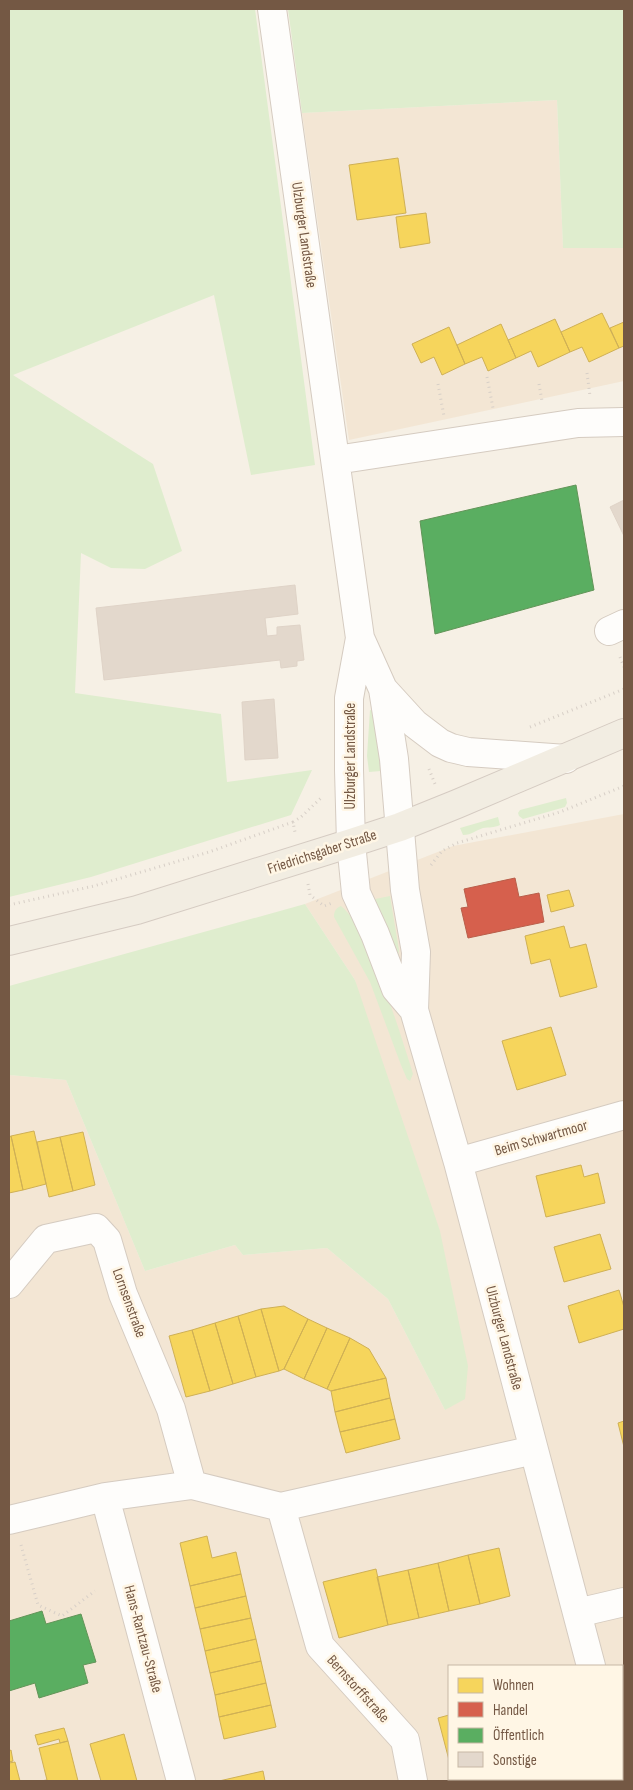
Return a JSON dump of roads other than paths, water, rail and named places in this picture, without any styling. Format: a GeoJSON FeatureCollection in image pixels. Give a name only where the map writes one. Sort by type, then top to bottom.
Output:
{"type":"FeatureCollection","features":[{"type":"Feature","properties":{"kind":"main road","name":"Friedrichsgaber Straße"},"geometry":{"type":"LineString","coordinates":[[9,940],[137,910],[351,844],[400,827],[624,734]]}},
{"type":"Feature","properties":{"kind":"street","name":"Ulzburger Landstraße"},"geometry":{"type":"LineString","coordinates":[[272,9],[360,638],[383,689],[395,767],[404,882],[416,952],[414,1010],[458,1162],[591,1665]]}},
{"type":"Feature","properties":{"kind":"street"},"geometry":{"type":"LineString","coordinates":[[336,460],[578,423],[624,422]]}},
{"type":"Feature","properties":{"kind":"street","name":"Ulzburger Landstraße"},"geometry":{"type":"LineString","coordinates":[[360,638],[349,698],[351,844],[356,893],[375,934],[396,989],[414,1010]]}},
{"type":"Feature","properties":{"kind":"street","name":"Ulzburger Landstraße"},"geometry":{"type":"LineString","coordinates":[[383,689],[415,724],[440,743],[451,748],[478,753],[566,759]]}},
{"type":"Feature","properties":{"kind":"street","name":"Beim Schwartmoor"},"geometry":{"type":"LineString","coordinates":[[458,1162],[624,1115]]}},
{"type":"Feature","properties":{"kind":"street","name":"Lornsenstraße"},"geometry":{"type":"LineString","coordinates":[[9,1284],[46,1239],[96,1228],[107,1240],[123,1294],[170,1410],[192,1485]]}},
{"type":"Feature","properties":{"kind":"street"},"geometry":{"type":"LineString","coordinates":[[11,1519],[105,1497],[192,1485],[281,1507],[534,1450]]}},
{"type":"Feature","properties":{"kind":"street","name":"Hans-Rantzau-Straße"},"geometry":{"type":"LineString","coordinates":[[105,1497],[181,1781]]}},
{"type":"Feature","properties":{"kind":"street","name":"Bernstorffstraße"},"geometry":{"type":"LineString","coordinates":[[281,1507],[320,1646],[405,1740],[413,1781]]}},
{"type":"Feature","properties":{"kind":"street"},"geometry":{"type":"LineString","coordinates":[[577,1613],[624,1602]]}}]}
